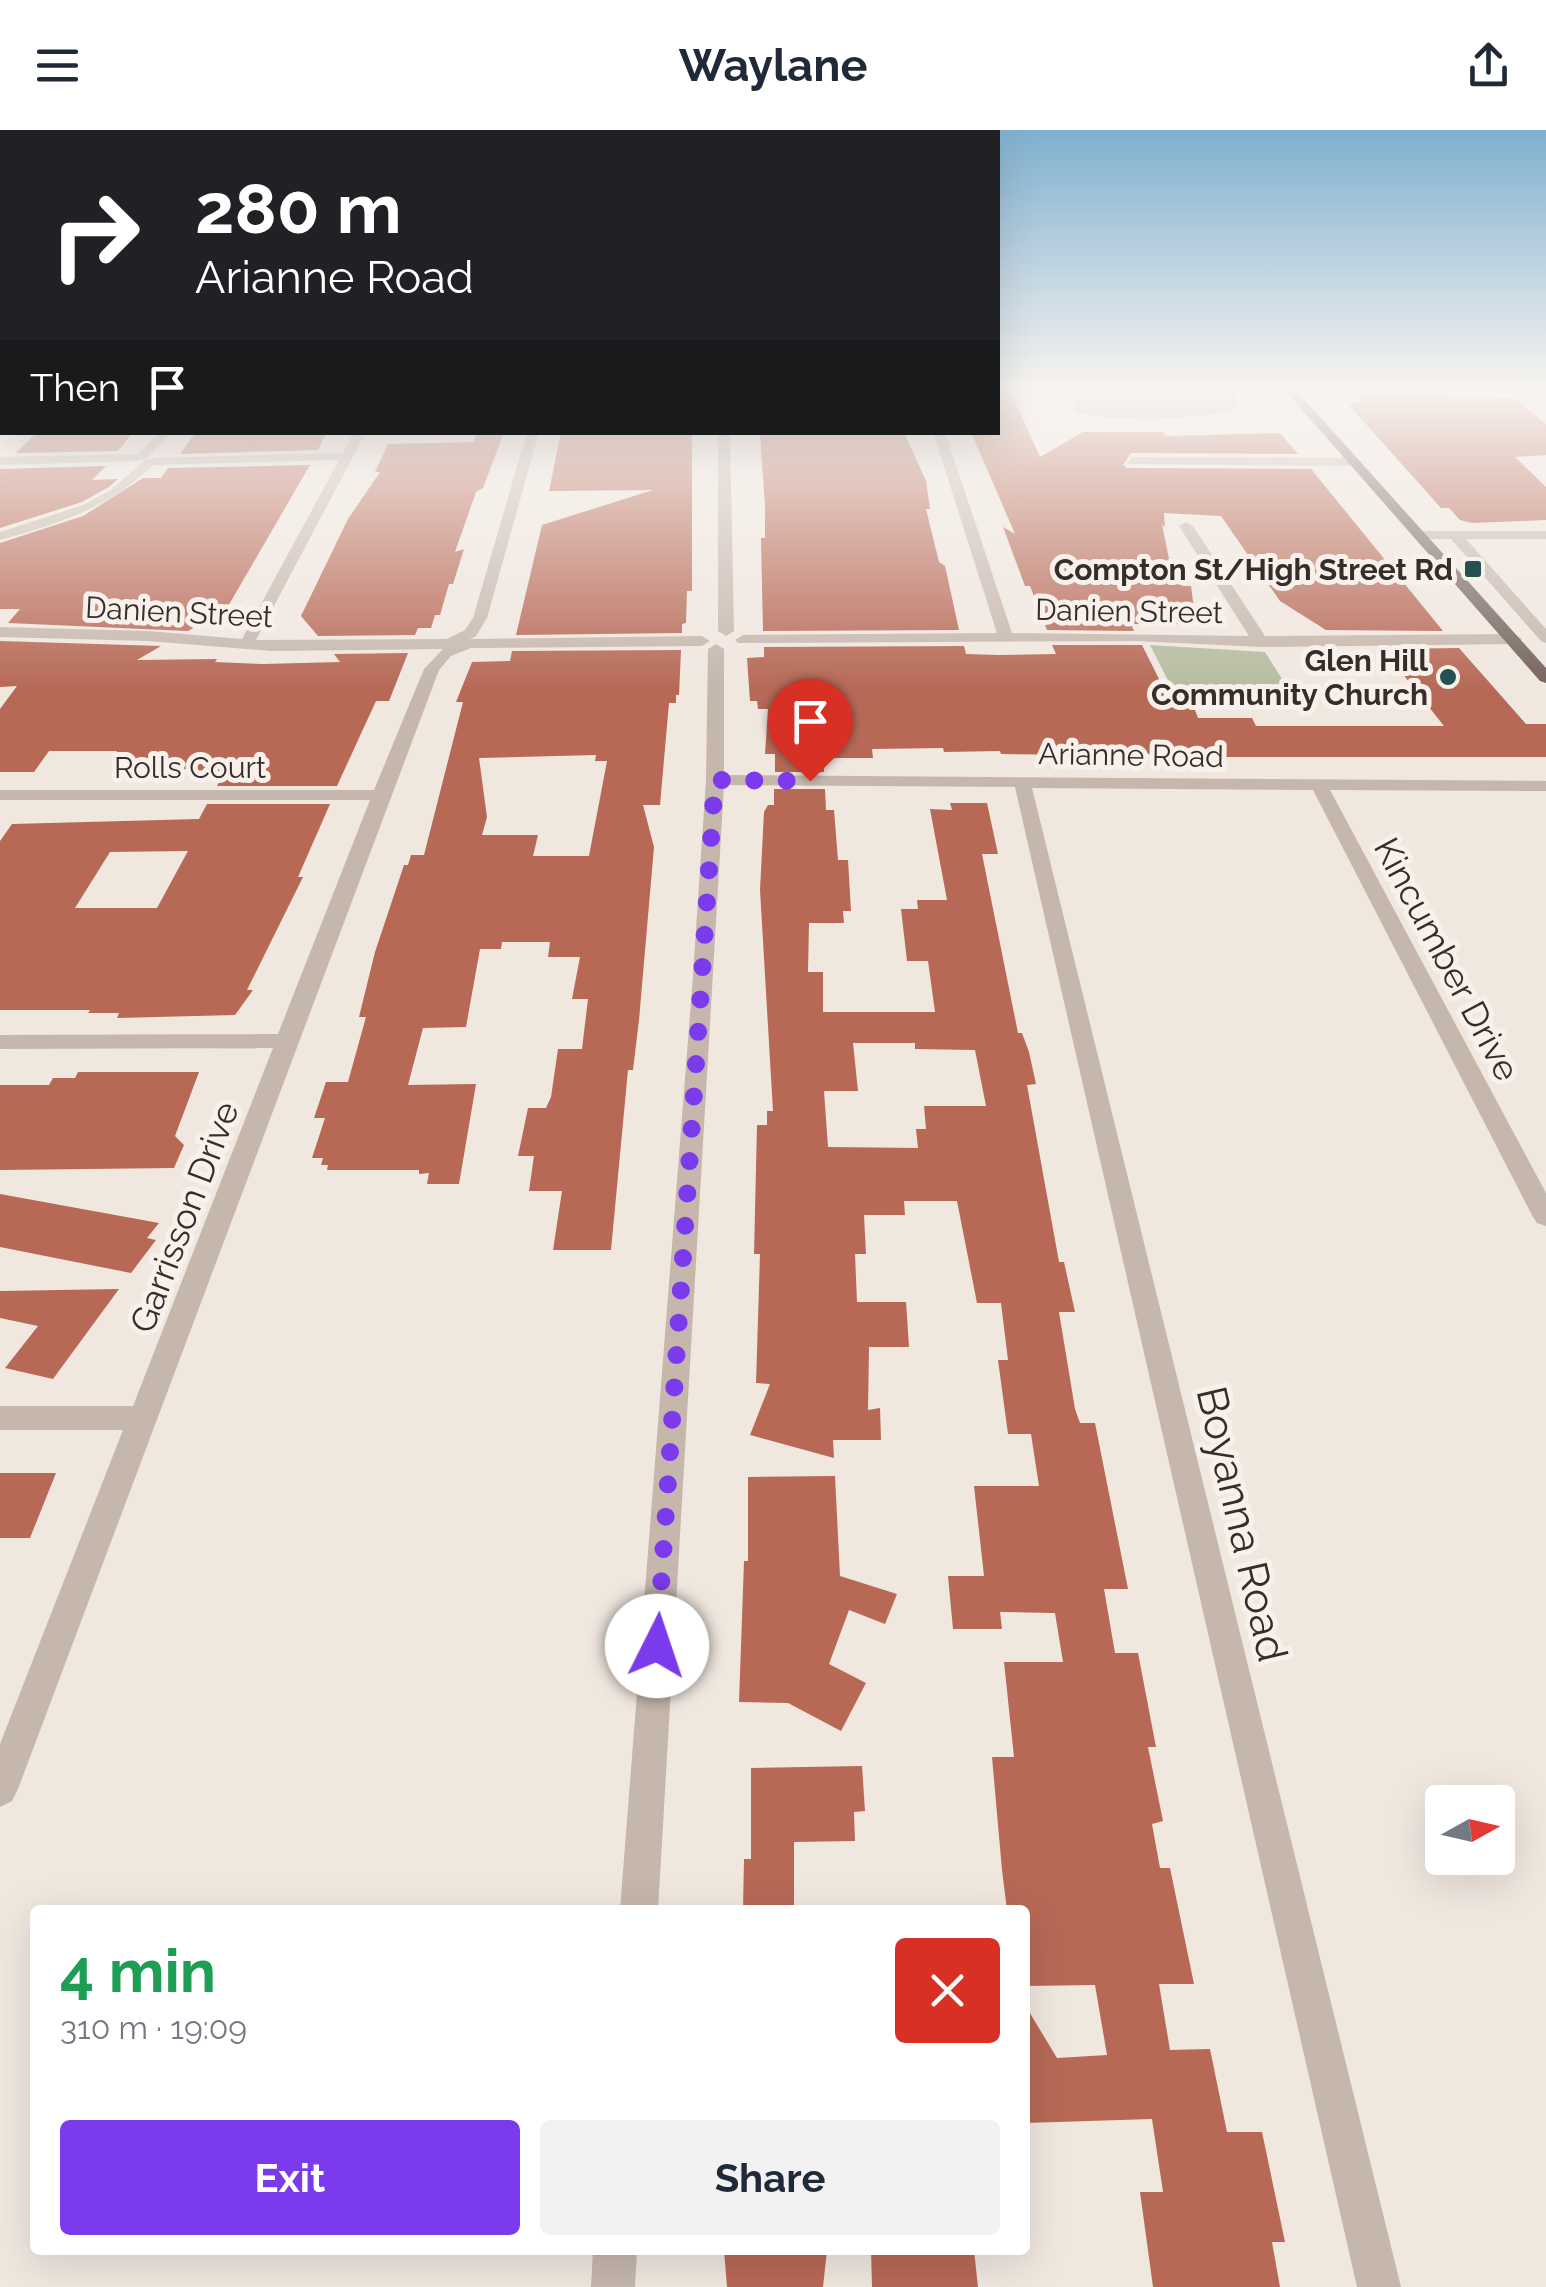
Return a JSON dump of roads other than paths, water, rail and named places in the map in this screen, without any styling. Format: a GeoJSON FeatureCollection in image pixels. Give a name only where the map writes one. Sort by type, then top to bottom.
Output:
{"type":"FeatureCollection","features":[{"type":"Feature","properties":{"kind":"main road"},"geometry":{"type":"LineString","coordinates":[[1379,488],[1546,678]]}},
{"type":"Feature","properties":{"kind":"street"},"geometry":{"type":"LineString","coordinates":[[0,536],[88,508],[119,488]]}},
{"type":"Feature","properties":{"kind":"street"},"geometry":{"type":"LineString","coordinates":[[246,645],[330,488]]}},
{"type":"Feature","properties":{"kind":"street"},"geometry":{"type":"LineString","coordinates":[[432,669],[470,634],[480,618],[517,488]]}},
{"type":"Feature","properties":{"kind":"street"},"geometry":{"type":"LineString","coordinates":[[639,1905],[715,780],[715,641],[722,488]]}},
{"type":"Feature","properties":{"kind":"street"},"geometry":{"type":"LineString","coordinates":[[956,488],[1006,637]]}},
{"type":"Feature","properties":{"kind":"street"},"geometry":{"type":"LineString","coordinates":[[1186,526],[1261,642]]}},
{"type":"Feature","properties":{"kind":"street"},"geometry":{"type":"LineString","coordinates":[[1454,534],[1546,638]]}},
{"type":"Feature","properties":{"kind":"street"},"geometry":{"type":"LineString","coordinates":[[1422,535],[1546,535]]}},
{"type":"Feature","properties":{"kind":"street"},"geometry":{"type":"LineString","coordinates":[[480,618],[484,634],[494,641]]}},
{"type":"Feature","properties":{"kind":"street","name":"Danien Street"},"geometry":{"type":"LineString","coordinates":[[0,632],[148,636],[246,645],[715,641],[738,634],[743,640],[1514,640]]}},
{"type":"Feature","properties":{"kind":"street","name":"Danien Street"},"geometry":{"type":"LineString","coordinates":[[355,644],[549,642]]}},
{"type":"Feature","properties":{"kind":"street"},"geometry":{"type":"LineString","coordinates":[[416,646],[431,655],[432,669]]}},
{"type":"Feature","properties":{"kind":"street","name":"Garrisson Drive"},"geometry":{"type":"LineString","coordinates":[[0,1789],[432,669]]}},
{"type":"Feature","properties":{"kind":"street","name":"Arianne Road"},"geometry":{"type":"LineString","coordinates":[[715,780],[1546,786]]}},
{"type":"Feature","properties":{"kind":"street","name":"Boyanna Road"},"geometry":{"type":"LineString","coordinates":[[1022,782],[1378,2287]]}},
{"type":"Feature","properties":{"kind":"street","name":"Kincumber Drive"},"geometry":{"type":"LineString","coordinates":[[1319,785],[1546,1217]]}},
{"type":"Feature","properties":{"kind":"street","name":"Rolls Court"},"geometry":{"type":"LineString","coordinates":[[0,794],[381,795]]}},
{"type":"Feature","properties":{"kind":"street"},"geometry":{"type":"LineString","coordinates":[[0,1042],[289,1041]]}},
{"type":"Feature","properties":{"kind":"street"},"geometry":{"type":"LineString","coordinates":[[0,1418],[143,1418]]}},
{"type":"Feature","properties":{"kind":"street"},"geometry":{"type":"LineString","coordinates":[[612,2287],[615,2255]]}},
{"type":"Feature","properties":{"kind":"place","name":"Compton St/High Street Rd"},"geometry":{"type":"Point","coordinates":[1473,569]}},
{"type":"Feature","properties":{"kind":"place","name":"Glen Hill Community Church"},"geometry":{"type":"Point","coordinates":[1448,677]}}]}
